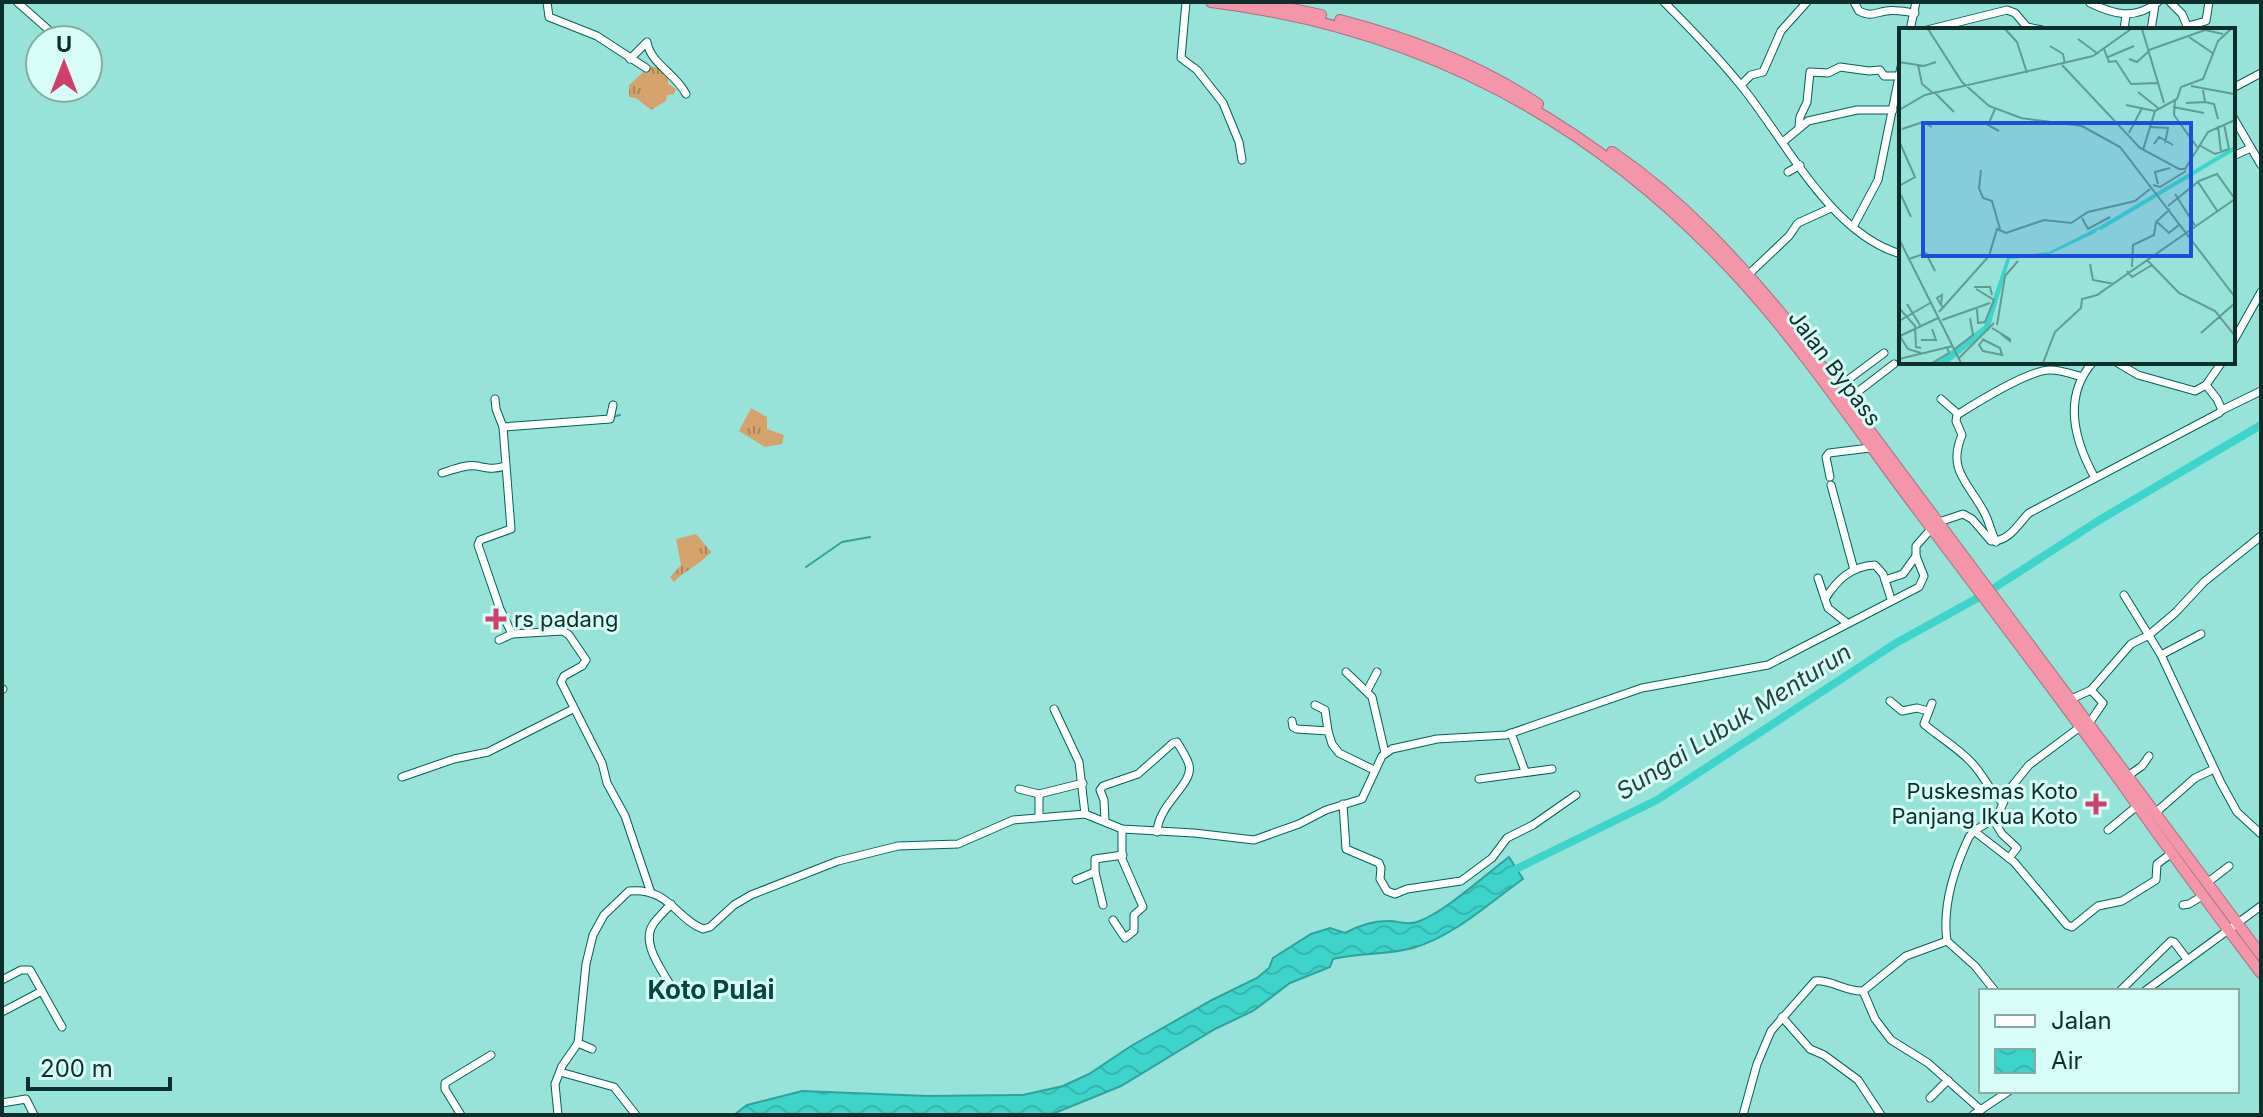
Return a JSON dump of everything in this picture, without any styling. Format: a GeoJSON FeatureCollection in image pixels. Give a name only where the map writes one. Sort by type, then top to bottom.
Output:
{"type":"FeatureCollection","features":[{"type":"Feature","properties":{"kind":"highway","name":"Jalan Bypass"},"geometry":{"type":"LineString","coordinates":[[1211,2],[1305,18],[1396,45],[1489,84],[1608,156],[1665,204],[1792,334],[1847,400],[1935,525]]}},
{"type":"Feature","properties":{"kind":"highway","name":"Jalan Bypass"},"geometry":{"type":"LineString","coordinates":[[1260,2],[1381,32],[1446,56],[1521,93],[1646,176],[1713,235],[1749,274],[1870,448],[1966,565],[2123,779],[2207,883],[2261,973]]}},
{"type":"Feature","properties":{"kind":"highway","name":"Jalan Bypass"},"geometry":{"type":"LineString","coordinates":[[2015,631],[2069,700],[2084,726]]}},
{"type":"Feature","properties":{"kind":"highway","name":"Jalan Bypass"},"geometry":{"type":"LineString","coordinates":[[2123,779],[2137,806],[2172,853],[2233,926]]}},
{"type":"Feature","properties":{"kind":"highway"},"geometry":{"type":"LineString","coordinates":[[2233,926],[2261,955]]}},
{"type":"Feature","properties":{"kind":"street"},"geometry":{"type":"LineString","coordinates":[[17,2],[42,24]]}},
{"type":"Feature","properties":{"kind":"street"},"geometry":{"type":"LineString","coordinates":[[547,2],[549,17],[597,36],[646,68]]}},
{"type":"Feature","properties":{"kind":"street"},"geometry":{"type":"LineString","coordinates":[[1186,2],[1181,58],[1197,70],[1223,103],[1239,142],[1242,160]]}},
{"type":"Feature","properties":{"kind":"street"},"geometry":{"type":"LineString","coordinates":[[1664,2],[1741,85],[1831,208],[1875,244],[1899,253]]}},
{"type":"Feature","properties":{"kind":"street"},"geometry":{"type":"LineString","coordinates":[[1741,85],[1751,75],[1763,72],[1781,31],[1807,2]]}},
{"type":"Feature","properties":{"kind":"street"},"geometry":{"type":"LineString","coordinates":[[1854,2],[1859,11],[1868,15],[1875,16],[1891,6],[1915,13]]}},
{"type":"Feature","properties":{"kind":"street"},"geometry":{"type":"LineString","coordinates":[[1911,28],[1916,2]]}},
{"type":"Feature","properties":{"kind":"street"},"geometry":{"type":"LineString","coordinates":[[2170,2],[2179,10],[2188,28],[2206,21],[2209,2]]}},
{"type":"Feature","properties":{"kind":"street"},"geometry":{"type":"LineString","coordinates":[[2090,3],[2112,13],[2126,15],[2142,12],[2157,3]]}},
{"type":"Feature","properties":{"kind":"street"},"geometry":{"type":"LineString","coordinates":[[2151,28],[2157,3]]}},
{"type":"Feature","properties":{"kind":"street"},"geometry":{"type":"LineString","coordinates":[[1935,28],[2010,10],[2032,28]]}},
{"type":"Feature","properties":{"kind":"street"},"geometry":{"type":"LineString","coordinates":[[2124,28],[2126,15]]}},
{"type":"Feature","properties":{"kind":"street"},"geometry":{"type":"LineString","coordinates":[[630,59],[647,42],[649,52],[660,65],[668,68],[686,94]]}},
{"type":"Feature","properties":{"kind":"street"},"geometry":{"type":"LineString","coordinates":[[1799,126],[1807,102],[1810,72],[1828,73],[1834,68],[1843,67],[1880,70],[1884,76],[1899,76],[1896,114],[1878,180],[1853,227]]}},
{"type":"Feature","properties":{"kind":"street"},"geometry":{"type":"LineString","coordinates":[[2235,87],[2261,73]]}},
{"type":"Feature","properties":{"kind":"street"},"geometry":{"type":"LineString","coordinates":[[1784,141],[1808,121],[1857,110],[1896,114]]}},
{"type":"Feature","properties":{"kind":"street"},"geometry":{"type":"LineString","coordinates":[[2235,120],[2261,165]]}},
{"type":"Feature","properties":{"kind":"street"},"geometry":{"type":"LineString","coordinates":[[2235,155],[2251,148]]}},
{"type":"Feature","properties":{"kind":"street"},"geometry":{"type":"LineString","coordinates":[[1788,172],[1800,165]]}},
{"type":"Feature","properties":{"kind":"street"},"geometry":{"type":"LineString","coordinates":[[1749,274],[1789,236],[1798,223],[1831,208]]}},
{"type":"Feature","properties":{"kind":"street"},"geometry":{"type":"LineString","coordinates":[[2235,338],[2261,292]]}},
{"type":"Feature","properties":{"kind":"street"},"geometry":{"type":"LineString","coordinates":[[1837,388],[1884,353]]}},
{"type":"Feature","properties":{"kind":"street"},"geometry":{"type":"LineString","coordinates":[[1847,400],[1894,364]]}},
{"type":"Feature","properties":{"kind":"street"},"geometry":{"type":"LineString","coordinates":[[2092,364],[2082,377],[2074,406],[2079,447],[2095,478]]}},
{"type":"Feature","properties":{"kind":"street"},"geometry":{"type":"LineString","coordinates":[[2119,364],[2138,375],[2189,391],[2206,385],[2221,364]]}},
{"type":"Feature","properties":{"kind":"street"},"geometry":{"type":"LineString","coordinates":[[1996,542],[1984,513],[1957,469],[1956,454],[1962,435],[1956,421],[1958,414],[1997,390],[2041,371],[2053,370],[2082,377]]}},
{"type":"Feature","properties":{"kind":"street"},"geometry":{"type":"LineString","coordinates":[[2206,385],[2222,410]]}},
{"type":"Feature","properties":{"kind":"street"},"geometry":{"type":"LineString","coordinates":[[1996,542],[2016,528],[2029,513],[2261,391]]}},
{"type":"Feature","properties":{"kind":"street"},"geometry":{"type":"LineString","coordinates":[[495,399],[503,427],[511,529],[478,543],[500,609],[512,634]]}},
{"type":"Feature","properties":{"kind":"street"},"geometry":{"type":"LineString","coordinates":[[1941,399],[1958,414]]}},
{"type":"Feature","properties":{"kind":"street"},"geometry":{"type":"LineString","coordinates":[[503,427],[611,417],[613,405]]}},
{"type":"Feature","properties":{"kind":"street"},"geometry":{"type":"LineString","coordinates":[[1854,570],[1826,457],[1829,453],[1870,448]]}},
{"type":"Feature","properties":{"kind":"street"},"geometry":{"type":"LineString","coordinates":[[442,473],[478,466],[495,469],[505,466]]}},
{"type":"Feature","properties":{"kind":"street"},"geometry":{"type":"LineString","coordinates":[[558,1115],[555,1084],[578,1043],[586,964],[593,935],[604,915],[627,892],[640,890],[651,893],[671,904],[696,926],[706,929],[751,895],[838,861],[898,846],[958,844],[1001,824],[1039,817],[1085,814],[1122,829],[1254,840],[1364,797],[1374,770],[1385,753],[1423,741],[1511,733],[1642,688],[1768,665],[1891,599],[1915,590],[1922,583],[1924,571],[1916,556],[1916,546],[1935,525],[1959,514],[1967,515],[1989,540],[1996,542]]}},
{"type":"Feature","properties":{"kind":"street"},"geometry":{"type":"LineString","coordinates":[[2069,700],[2091,690],[2131,644],[2149,635],[2204,582],[2261,536]]}},
{"type":"Feature","properties":{"kind":"street"},"geometry":{"type":"LineString","coordinates":[[1885,580],[1907,572],[1916,556]]}},
{"type":"Feature","properties":{"kind":"street"},"geometry":{"type":"LineString","coordinates":[[1825,599],[1836,581],[1854,570],[1875,565],[1885,580],[1891,599]]}},
{"type":"Feature","properties":{"kind":"street"},"geometry":{"type":"LineString","coordinates":[[1818,578],[1830,611],[1847,623]]}},
{"type":"Feature","properties":{"kind":"street"},"geometry":{"type":"LineString","coordinates":[[2124,595],[2161,655],[2237,812],[2261,834]]}},
{"type":"Feature","properties":{"kind":"street"},"geometry":{"type":"LineString","coordinates":[[499,640],[512,634],[555,631],[569,635],[586,660],[561,680],[625,816],[651,893]]}},
{"type":"Feature","properties":{"kind":"street"},"geometry":{"type":"LineString","coordinates":[[2161,655],[2201,634]]}},
{"type":"Feature","properties":{"kind":"street"},"geometry":{"type":"LineString","coordinates":[[1346,672],[1367,691],[1376,707],[1385,753]]}},
{"type":"Feature","properties":{"kind":"street"},"geometry":{"type":"LineString","coordinates":[[1367,691],[1377,672]]}},
{"type":"Feature","properties":{"kind":"street"},"geometry":{"type":"LineString","coordinates":[[1993,989],[1975,966],[1947,941],[1945,923],[1951,889],[1965,845],[1974,831],[1994,821],[2009,790],[2029,765],[2084,726],[2103,703],[2091,690]]}},
{"type":"Feature","properties":{"kind":"street"},"geometry":{"type":"LineString","coordinates":[[1890,701],[1902,711],[1917,708],[1928,711]]}},
{"type":"Feature","properties":{"kind":"street"},"geometry":{"type":"LineString","coordinates":[[1932,703],[1925,726],[1969,759],[1991,793],[2003,803]]}},
{"type":"Feature","properties":{"kind":"street"},"geometry":{"type":"LineString","coordinates":[[1315,705],[1326,711],[1332,744],[1339,753],[1374,770]]}},
{"type":"Feature","properties":{"kind":"street"},"geometry":{"type":"LineString","coordinates":[[402,777],[454,759],[488,752],[573,709]]}},
{"type":"Feature","properties":{"kind":"street"},"geometry":{"type":"LineString","coordinates":[[1054,709],[1075,749],[1083,783],[1085,814]]}},
{"type":"Feature","properties":{"kind":"street"},"geometry":{"type":"LineString","coordinates":[[1292,721],[1297,729],[1328,731]]}},
{"type":"Feature","properties":{"kind":"street"},"geometry":{"type":"LineString","coordinates":[[1511,733],[1525,771]]}},
{"type":"Feature","properties":{"kind":"street"},"geometry":{"type":"LineString","coordinates":[[1105,821],[1100,790],[1103,786],[1138,774],[1177,742],[1189,764],[1189,774],[1160,813],[1157,832]]}},
{"type":"Feature","properties":{"kind":"street"},"geometry":{"type":"LineString","coordinates":[[2123,779],[2142,766],[2149,756]]}},
{"type":"Feature","properties":{"kind":"street"},"geometry":{"type":"LineString","coordinates":[[1479,779],[1552,769]]}},
{"type":"Feature","properties":{"kind":"street"},"geometry":{"type":"LineString","coordinates":[[2154,814],[2195,778],[2214,769]]}},
{"type":"Feature","properties":{"kind":"street"},"geometry":{"type":"LineString","coordinates":[[1019,789],[1039,794],[1083,783]]}},
{"type":"Feature","properties":{"kind":"street"},"geometry":{"type":"LineString","coordinates":[[1039,794],[1039,817]]}},
{"type":"Feature","properties":{"kind":"street"},"geometry":{"type":"LineString","coordinates":[[1343,804],[1346,849],[1379,863],[1380,879],[1387,891],[1395,894],[1411,888],[1461,881],[1492,858],[1507,838],[1533,825],[1576,795]]}},
{"type":"Feature","properties":{"kind":"street"},"geometry":{"type":"LineString","coordinates":[[2108,830],[2137,806]]}},
{"type":"Feature","properties":{"kind":"street"},"geometry":{"type":"LineString","coordinates":[[1994,821],[2017,848],[2009,858]]}},
{"type":"Feature","properties":{"kind":"street"},"geometry":{"type":"LineString","coordinates":[[1113,920],[1125,938],[1134,931],[1134,915],[1143,907],[1123,862],[1122,829]]}},
{"type":"Feature","properties":{"kind":"street"},"geometry":{"type":"LineString","coordinates":[[1974,831],[2009,858],[2072,927],[2098,906],[2122,901],[2156,880],[2157,864],[2172,853]]}},
{"type":"Feature","properties":{"kind":"street"},"geometry":{"type":"LineString","coordinates":[[1103,905],[1094,862],[1096,858],[1123,855]]}},
{"type":"Feature","properties":{"kind":"street"},"geometry":{"type":"LineString","coordinates":[[2207,883],[2229,866]]}},
{"type":"Feature","properties":{"kind":"street"},"geometry":{"type":"LineString","coordinates":[[1076,880],[1095,872]]}},
{"type":"Feature","properties":{"kind":"street"},"geometry":{"type":"LineString","coordinates":[[2183,905],[2204,895]]}},
{"type":"Feature","properties":{"kind":"street"},"geometry":{"type":"LineString","coordinates":[[671,904],[654,923],[649,939],[672,988]]}},
{"type":"Feature","properties":{"kind":"street"},"geometry":{"type":"LineString","coordinates":[[2148,989],[2261,906]]}},
{"type":"Feature","properties":{"kind":"street"},"geometry":{"type":"LineString","coordinates":[[1743,1115],[1757,1064],[1771,1031],[1818,980],[1849,991],[1863,991],[1906,956],[1947,941]]}},
{"type":"Feature","properties":{"kind":"street"},"geometry":{"type":"LineString","coordinates":[[2122,989],[2171,941],[2187,959]]}},
{"type":"Feature","properties":{"kind":"street"},"geometry":{"type":"LineString","coordinates":[[2,980],[21,970],[32,972],[62,1027]]}},
{"type":"Feature","properties":{"kind":"street"},"geometry":{"type":"LineString","coordinates":[[2,1012],[42,991]]}},
{"type":"Feature","properties":{"kind":"street"},"geometry":{"type":"LineString","coordinates":[[1863,991],[1875,1019],[1891,1040],[1928,1063],[1977,1113],[2006,1093]]}},
{"type":"Feature","properties":{"kind":"street"},"geometry":{"type":"LineString","coordinates":[[1782,1017],[1810,1049],[1829,1058],[1858,1080],[1881,1115]]}},
{"type":"Feature","properties":{"kind":"street"},"geometry":{"type":"LineString","coordinates":[[578,1043],[592,1049]]}},
{"type":"Feature","properties":{"kind":"street"},"geometry":{"type":"LineString","coordinates":[[461,1115],[445,1089],[445,1083],[491,1055]]}},
{"type":"Feature","properties":{"kind":"street"},"geometry":{"type":"LineString","coordinates":[[560,1072],[614,1087],[636,1115]]}},
{"type":"Feature","properties":{"kind":"street"},"geometry":{"type":"LineString","coordinates":[[1930,1098],[1948,1080]]}},
{"type":"Feature","properties":{"kind":"street"},"geometry":{"type":"LineString","coordinates":[[1992,1093],[1996,1100]]}},
{"type":"Feature","properties":{"kind":"street"},"geometry":{"type":"LineString","coordinates":[[2,1103],[26,1099],[34,1115]]}},
{"type":"Feature","properties":{"kind":"green space"},"geometry":{"type":"Polygon","coordinates":[[[650,66],[669,74],[668,84],[676,89],[674,94],[667,95],[666,101],[651,110],[636,98],[629,97],[629,85],[650,66]]]}},
{"type":"Feature","properties":{"kind":"green space"},"geometry":{"type":"Polygon","coordinates":[[[751,408],[767,417],[767,429],[784,435],[782,444],[765,447],[739,431],[751,408]]]}},
{"type":"Feature","properties":{"kind":"green space"},"geometry":{"type":"Polygon","coordinates":[[[696,534],[711,552],[674,582],[670,577],[681,565],[676,539],[696,534]]]}},
{"type":"Feature","properties":{"kind":"water"},"geometry":{"type":"Polygon","coordinates":[[[1509,857],[1523,879],[1443,936],[1413,948],[1333,959],[1330,967],[1290,983],[1253,1011],[1215,1029],[1121,1086],[1050,1115],[734,1115],[747,1105],[802,1091],[927,1096],[1023,1095],[1063,1086],[1089,1074],[1212,1000],[1257,978],[1269,968],[1273,958],[1311,934],[1330,928],[1345,933],[1381,921],[1417,922],[1452,902],[1509,857]]]}},
{"type":"Feature","properties":{"kind":"waterway"},"geometry":{"type":"LineString","coordinates":[[612,417],[620,415]]}},
{"type":"Feature","properties":{"kind":"waterway","name":"Sungai Lubuk Menturun"},"geometry":{"type":"LineString","coordinates":[[1510,872],[1657,800],[1896,643],[1983,595],[2101,519],[2261,425]]}},
{"type":"Feature","properties":{"kind":"waterway"},"geometry":{"type":"LineString","coordinates":[[806,567],[842,542],[870,537]]}},
{"type":"Feature","properties":{"kind":"place","name":"rs padang"},"geometry":{"type":"Point","coordinates":[496,619]}},
{"type":"Feature","properties":{"kind":"place","name":"Puskesmas Koto Panjang Ikua Koto"},"geometry":{"type":"Point","coordinates":[2096,804]}},
{"type":"Feature","properties":{"kind":"district","name":"Koto Pulai"},"geometry":{"type":"Point","coordinates":[711,990]}}]}
